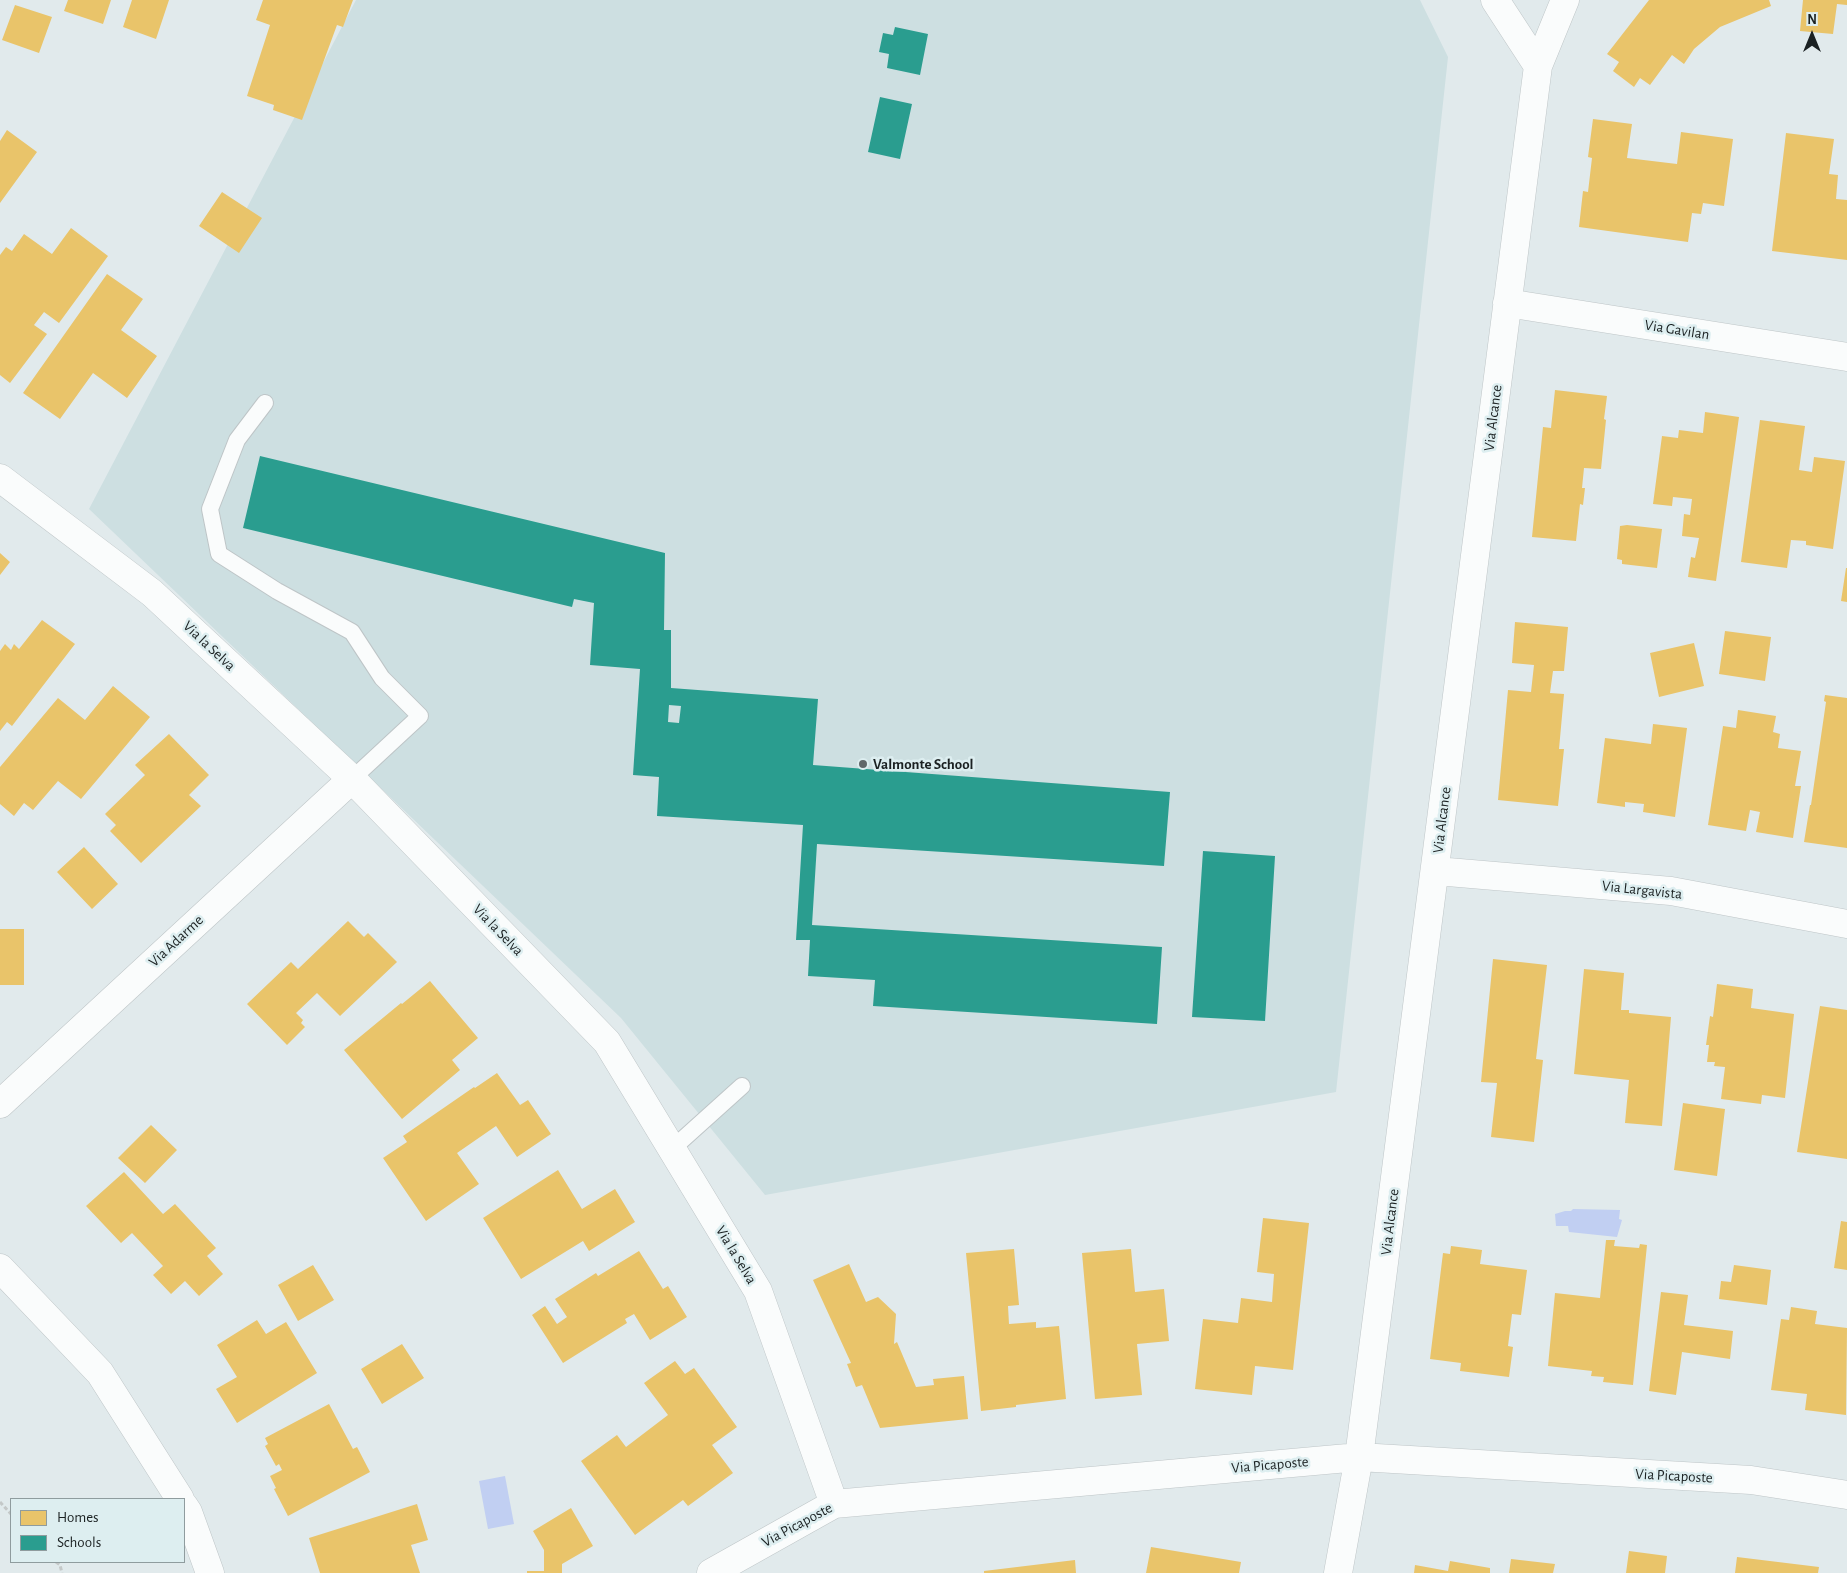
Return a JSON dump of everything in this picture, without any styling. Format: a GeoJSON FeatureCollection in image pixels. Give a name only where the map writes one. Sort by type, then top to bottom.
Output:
{"type":"FeatureCollection","features":[{"type":"Feature","properties":{"kind":"street"},"geometry":{"type":"LineString","coordinates":[[1495,0],[1538,66]]}},
{"type":"Feature","properties":{"kind":"street","name":"Via Alcance"},"geometry":{"type":"LineString","coordinates":[[1338,1573],[1359,1457],[1436,871],[1538,66],[1565,0]]}},
{"type":"Feature","properties":{"kind":"street","name":"Via Gavilan"},"geometry":{"type":"LineString","coordinates":[[1507,303],[1847,357]]}},
{"type":"Feature","properties":{"kind":"street","name":"Via la Selva"},"geometry":{"type":"LineString","coordinates":[[0,478],[152,593],[352,779],[607,1042],[758,1291],[834,1504]]}},
{"type":"Feature","properties":{"kind":"street","name":"Via Adarme"},"geometry":{"type":"LineString","coordinates":[[0,1104],[352,779]]}},
{"type":"Feature","properties":{"kind":"street","name":"Via Largavista"},"geometry":{"type":"LineString","coordinates":[[1436,871],[1671,891],[1847,924]]}},
{"type":"Feature","properties":{"kind":"street"},"geometry":{"type":"LineString","coordinates":[[0,1268],[100,1373],[179,1498]]}},
{"type":"Feature","properties":{"kind":"street","name":"Via Picaposte"},"geometry":{"type":"LineString","coordinates":[[711,1573],[834,1504],[1359,1457],[1751,1480],[1847,1495]]}},
{"type":"Feature","properties":{"kind":"street"},"geometry":{"type":"LineString","coordinates":[[185,1508],[210,1573]]}},
{"type":"Feature","properties":{"kind":"lane"},"geometry":{"type":"LineString","coordinates":[[265,403],[237,440],[210,509],[219,554],[277,591],[352,632],[382,678],[420,716],[352,779]]}},
{"type":"Feature","properties":{"kind":"lane"},"geometry":{"type":"LineString","coordinates":[[672,1149],[742,1086]]}},
{"type":"Feature","properties":{"kind":"path"},"geometry":{"type":"LineString","coordinates":[[0,1502],[10,1513]]}},
{"type":"Feature","properties":{"kind":"shaded area","name":"Valmonte School"},"geometry":{"type":"Polygon","coordinates":[[[356,0],[1420,0],[1448,57],[1336,1092],[765,1195],[621,1018],[89,509],[356,0]]]}},
{"type":"Feature","properties":{"kind":"water"},"geometry":{"type":"Polygon","coordinates":[[[1573,1209],[1620,1210],[1619,1219],[1622,1220],[1617,1237],[1569,1232],[1568,1226],[1556,1226],[1555,1214],[1573,1209]]]}},
{"type":"Feature","properties":{"kind":"water"},"geometry":{"type":"Polygon","coordinates":[[[505,1476],[514,1524],[488,1529],[479,1481],[505,1476]]]}},
{"type":"Feature","properties":{"kind":"building: Homes"},"geometry":{"type":"Polygon","coordinates":[[[68,0],[111,0],[103,24],[64,11],[68,0]]]}},
{"type":"Feature","properties":{"kind":"building: Homes"},"geometry":{"type":"Polygon","coordinates":[[[132,0],[169,0],[156,39],[123,27],[132,0]]]}},
{"type":"Feature","properties":{"kind":"building: Homes"},"geometry":{"type":"Polygon","coordinates":[[[263,0],[353,0],[343,27],[337,25],[302,120],[273,110],[274,105],[247,96],[270,25],[256,20],[263,0]]]}},
{"type":"Feature","properties":{"kind":"building: Homes"},"geometry":{"type":"Polygon","coordinates":[[[1649,0],[1769,0],[1771,6],[1720,27],[1694,49],[1684,64],[1672,55],[1650,85],[1640,78],[1634,87],[1613,71],[1619,62],[1607,54],[1649,0]]]}},
{"type":"Feature","properties":{"kind":"building: Homes"},"geometry":{"type":"Polygon","coordinates":[[[1803,0],[1847,0],[1847,5],[1837,4],[1833,34],[1800,31],[1803,0]]]}},
{"type":"Feature","properties":{"kind":"building: Homes"},"geometry":{"type":"Polygon","coordinates":[[[15,5],[52,17],[39,53],[2,40],[15,5]]]}},
{"type":"Feature","properties":{"kind":"building: Homes"},"geometry":{"type":"Polygon","coordinates":[[[1593,119],[1632,124],[1627,158],[1677,164],[1681,132],[1733,139],[1724,206],[1703,203],[1701,214],[1692,213],[1688,242],[1579,227],[1583,191],[1588,192],[1592,158],[1588,157],[1593,119]]]}},
{"type":"Feature","properties":{"kind":"building: Homes"},"geometry":{"type":"Polygon","coordinates":[[[7,130],[37,152],[0,203],[0,141],[7,130]]]}},
{"type":"Feature","properties":{"kind":"building: Homes"},"geometry":{"type":"Polygon","coordinates":[[[1786,133],[1834,139],[1829,174],[1838,175],[1836,199],[1847,200],[1847,260],[1772,251],[1786,133]]]}},
{"type":"Feature","properties":{"kind":"building: Homes"},"geometry":{"type":"Polygon","coordinates":[[[222,192],[262,218],[239,253],[199,226],[222,192]]]}},
{"type":"Feature","properties":{"kind":"building: Homes"},"geometry":{"type":"Polygon","coordinates":[[[71,228],[108,256],[59,323],[44,312],[34,325],[47,334],[10,383],[0,375],[0,255],[6,247],[12,251],[24,234],[52,254],[71,228]]]}},
{"type":"Feature","properties":{"kind":"building: Homes"},"geometry":{"type":"Polygon","coordinates":[[[107,274],[143,299],[121,330],[157,356],[127,398],[93,373],[60,419],[23,393],[107,274]]]}},
{"type":"Feature","properties":{"kind":"building: Homes"},"geometry":{"type":"Polygon","coordinates":[[[1555,390],[1607,396],[1601,469],[1584,468],[1582,488],[1585,488],[1583,505],[1580,504],[1576,541],[1532,537],[1543,427],[1551,428],[1555,390]]]}},
{"type":"Feature","properties":{"kind":"building: Homes"},"geometry":{"type":"Polygon","coordinates":[[[1705,412],[1739,417],[1716,581],[1688,577],[1691,557],[1695,558],[1699,538],[1682,536],[1684,514],[1690,515],[1692,499],[1673,497],[1672,506],[1653,504],[1662,436],[1678,438],[1679,430],[1703,433],[1705,412]]]}},
{"type":"Feature","properties":{"kind":"building: Homes"},"geometry":{"type":"Polygon","coordinates":[[[1760,420],[1805,426],[1799,470],[1812,472],[1814,457],[1845,461],[1833,549],[1806,545],[1806,541],[1791,540],[1787,568],[1741,562],[1760,420]]]}},
{"type":"Feature","properties":{"kind":"building: Homes"},"geometry":{"type":"Polygon","coordinates":[[[1620,526],[1662,529],[1657,568],[1622,564],[1622,560],[1617,559],[1620,526]]]}},
{"type":"Feature","properties":{"kind":"building: Homes"},"geometry":{"type":"Polygon","coordinates":[[[0,553],[10,562],[0,575],[0,553]]]}},
{"type":"Feature","properties":{"kind":"building: Homes"},"geometry":{"type":"Polygon","coordinates":[[[1847,568],[1847,602],[1841,601],[1847,568]]]}},
{"type":"Feature","properties":{"kind":"building: Homes"},"geometry":{"type":"Polygon","coordinates":[[[42,620],[75,644],[12,726],[7,722],[0,731],[0,651],[5,644],[11,650],[14,644],[19,649],[42,620]]]}},
{"type":"Feature","properties":{"kind":"building: Homes"},"geometry":{"type":"Polygon","coordinates":[[[1515,622],[1568,627],[1564,671],[1553,671],[1550,693],[1564,694],[1559,749],[1564,749],[1558,806],[1498,800],[1508,690],[1531,692],[1534,665],[1512,663],[1515,622]]]}},
{"type":"Feature","properties":{"kind":"building: Homes"},"geometry":{"type":"Polygon","coordinates":[[[1725,631],[1771,637],[1765,681],[1719,674],[1725,631]]]}},
{"type":"Feature","properties":{"kind":"building: Homes"},"geometry":{"type":"Polygon","coordinates":[[[1694,643],[1704,686],[1659,697],[1650,653],[1694,643]]]}},
{"type":"Feature","properties":{"kind":"building: Homes"},"geometry":{"type":"Polygon","coordinates":[[[113,686],[150,717],[81,799],[58,781],[33,810],[24,803],[14,816],[0,804],[0,767],[58,698],[85,720],[113,686]]]}},
{"type":"Feature","properties":{"kind":"building: Homes"},"geometry":{"type":"Polygon","coordinates":[[[1825,695],[1847,698],[1847,848],[1804,842],[1826,702],[1824,701],[1825,695]]]}},
{"type":"Feature","properties":{"kind":"building: Homes"},"geometry":{"type":"Polygon","coordinates":[[[1738,710],[1776,716],[1773,732],[1780,734],[1778,748],[1801,751],[1795,786],[1801,786],[1793,838],[1756,832],[1760,812],[1750,810],[1746,831],[1708,825],[1723,726],[1736,728],[1738,710]]]}},
{"type":"Feature","properties":{"kind":"building: Homes"},"geometry":{"type":"Polygon","coordinates":[[[1653,724],[1687,728],[1675,817],[1643,812],[1644,804],[1625,802],[1625,807],[1597,803],[1605,738],[1651,744],[1653,724]]]}},
{"type":"Feature","properties":{"kind":"building: Homes"},"geometry":{"type":"Polygon","coordinates":[[[169,734],[209,775],[189,795],[201,806],[141,863],[110,831],[116,825],[105,814],[145,775],[135,765],[169,734]]]}},
{"type":"Feature","properties":{"kind":"building: Homes"},"geometry":{"type":"Polygon","coordinates":[[[84,847],[118,884],[92,909],[57,872],[84,847]]]}},
{"type":"Feature","properties":{"kind":"building: Homes"},"geometry":{"type":"Polygon","coordinates":[[[348,921],[364,937],[368,933],[397,962],[340,1016],[317,993],[296,1013],[303,1020],[301,1023],[305,1027],[287,1045],[247,1004],[291,962],[298,969],[348,921]]]}},
{"type":"Feature","properties":{"kind":"building: Homes"},"geometry":{"type":"Polygon","coordinates":[[[0,929],[24,929],[24,985],[0,985],[0,929]]]}},
{"type":"Feature","properties":{"kind":"building: Homes"},"geometry":{"type":"Polygon","coordinates":[[[1493,959],[1547,965],[1536,1059],[1543,1060],[1534,1142],[1491,1137],[1497,1083],[1481,1082],[1493,959]]]}},
{"type":"Feature","properties":{"kind":"building: Homes"},"geometry":{"type":"Polygon","coordinates":[[[1584,969],[1624,973],[1621,1010],[1629,1010],[1629,1013],[1671,1017],[1662,1126],[1625,1123],[1629,1080],[1574,1074],[1584,969]]]}},
{"type":"Feature","properties":{"kind":"building: Homes"},"geometry":{"type":"Polygon","coordinates":[[[430,981],[478,1038],[452,1060],[460,1070],[402,1119],[344,1050],[430,981]]]}},
{"type":"Feature","properties":{"kind":"building: Homes"},"geometry":{"type":"Polygon","coordinates":[[[1717,984],[1753,989],[1751,1008],[1794,1014],[1785,1098],[1762,1095],[1761,1104],[1721,1099],[1725,1067],[1714,1066],[1715,1062],[1707,1062],[1709,1045],[1706,1045],[1710,1016],[1713,1017],[1717,984]]]}},
{"type":"Feature","properties":{"kind":"building: Homes"},"geometry":{"type":"Polygon","coordinates":[[[1820,1006],[1847,1010],[1847,1159],[1797,1152],[1820,1006]]]}},
{"type":"Feature","properties":{"kind":"building: Homes"},"geometry":{"type":"Polygon","coordinates":[[[497,1073],[520,1105],[528,1100],[551,1134],[517,1157],[496,1126],[457,1153],[479,1184],[426,1221],[383,1158],[407,1142],[403,1136],[497,1073]]]}},
{"type":"Feature","properties":{"kind":"building: Homes"},"geometry":{"type":"Polygon","coordinates":[[[1683,1103],[1725,1109],[1717,1176],[1674,1170],[1683,1103]]]}},
{"type":"Feature","properties":{"kind":"building: Homes"},"geometry":{"type":"Polygon","coordinates":[[[151,1125],[177,1150],[145,1183],[118,1158],[151,1125]]]}},
{"type":"Feature","properties":{"kind":"building: Homes"},"geometry":{"type":"Polygon","coordinates":[[[558,1170],[582,1209],[615,1189],[635,1222],[589,1251],[583,1241],[521,1279],[483,1218],[558,1170]]]}},
{"type":"Feature","properties":{"kind":"building: Homes"},"geometry":{"type":"Polygon","coordinates":[[[124,1172],[163,1214],[175,1204],[216,1248],[207,1256],[223,1274],[199,1296],[185,1281],[171,1294],[153,1275],[163,1266],[132,1233],[121,1243],[86,1206],[124,1172]]]}},
{"type":"Feature","properties":{"kind":"building: Homes"},"geometry":{"type":"Polygon","coordinates":[[[1263,1218],[1309,1223],[1293,1370],[1255,1366],[1252,1395],[1195,1389],[1203,1319],[1238,1323],[1241,1298],[1272,1302],[1274,1274],[1257,1272],[1263,1218]]]}},
{"type":"Feature","properties":{"kind":"building: Homes"},"geometry":{"type":"Polygon","coordinates":[[[1841,1221],[1847,1222],[1847,1270],[1834,1268],[1841,1221]]]}},
{"type":"Feature","properties":{"kind":"building: Homes"},"geometry":{"type":"Polygon","coordinates":[[[1606,1240],[1615,1240],[1614,1246],[1639,1248],[1640,1244],[1647,1245],[1633,1385],[1603,1382],[1604,1377],[1591,1376],[1592,1371],[1548,1366],[1555,1293],[1600,1298],[1606,1240]]]}},
{"type":"Feature","properties":{"kind":"building: Homes"},"geometry":{"type":"Polygon","coordinates":[[[1451,1246],[1482,1250],[1480,1264],[1527,1270],[1521,1315],[1512,1314],[1508,1346],[1513,1347],[1509,1377],[1460,1371],[1461,1363],[1430,1359],[1443,1253],[1450,1254],[1451,1246]]]}},
{"type":"Feature","properties":{"kind":"building: Homes"},"geometry":{"type":"Polygon","coordinates":[[[1014,1249],[1019,1305],[1008,1306],[1009,1324],[1036,1322],[1036,1328],[1059,1326],[1066,1399],[981,1411],[966,1253],[1014,1249]]]}},
{"type":"Feature","properties":{"kind":"building: Homes"},"geometry":{"type":"Polygon","coordinates":[[[1131,1249],[1135,1292],[1164,1289],[1169,1341],[1137,1344],[1142,1395],[1095,1399],[1082,1253],[1131,1249]]]}},
{"type":"Feature","properties":{"kind":"building: Homes"},"geometry":{"type":"Polygon","coordinates":[[[639,1251],[663,1289],[668,1286],[687,1317],[650,1340],[634,1314],[625,1319],[627,1323],[563,1363],[532,1315],[545,1306],[557,1324],[567,1317],[555,1299],[596,1273],[598,1276],[639,1251]]]}},
{"type":"Feature","properties":{"kind":"building: Homes"},"geometry":{"type":"Polygon","coordinates":[[[849,1264],[866,1302],[878,1297],[896,1314],[894,1344],[897,1342],[916,1387],[934,1385],[933,1379],[964,1376],[968,1419],[880,1428],[862,1385],[856,1387],[847,1364],[851,1363],[813,1280],[849,1264]]]}},
{"type":"Feature","properties":{"kind":"building: Homes"},"geometry":{"type":"Polygon","coordinates":[[[313,1265],[334,1300],[298,1321],[278,1285],[313,1265]]]}},
{"type":"Feature","properties":{"kind":"building: Homes"},"geometry":{"type":"Polygon","coordinates":[[[1734,1265],[1771,1270],[1767,1305],[1719,1299],[1721,1281],[1731,1282],[1734,1265]]]}},
{"type":"Feature","properties":{"kind":"building: Homes"},"geometry":{"type":"Polygon","coordinates":[[[1661,1292],[1688,1295],[1684,1325],[1733,1331],[1730,1359],[1682,1352],[1676,1395],[1649,1391],[1661,1292]]]}},
{"type":"Feature","properties":{"kind":"building: Homes"},"geometry":{"type":"Polygon","coordinates":[[[1791,1307],[1817,1311],[1815,1324],[1847,1328],[1846,1415],[1805,1410],[1807,1394],[1771,1390],[1781,1319],[1789,1320],[1791,1307]]]}},
{"type":"Feature","properties":{"kind":"building: Homes"},"geometry":{"type":"Polygon","coordinates":[[[257,1320],[266,1334],[286,1322],[317,1373],[237,1423],[216,1389],[237,1377],[217,1345],[257,1320]]]}},
{"type":"Feature","properties":{"kind":"building: Homes"},"geometry":{"type":"Polygon","coordinates":[[[402,1344],[424,1378],[382,1404],[361,1369],[402,1344]]]}},
{"type":"Feature","properties":{"kind":"building: Homes"},"geometry":{"type":"Polygon","coordinates":[[[675,1361],[685,1374],[694,1368],[737,1427],[712,1445],[733,1473],[688,1506],[683,1500],[635,1535],[581,1461],[617,1435],[626,1447],[668,1415],[644,1383],[675,1361]]]}},
{"type":"Feature","properties":{"kind":"building: Homes"},"geometry":{"type":"Polygon","coordinates":[[[329,1404],[353,1449],[357,1447],[370,1472],[288,1516],[274,1489],[276,1488],[270,1476],[282,1470],[279,1464],[276,1466],[265,1446],[268,1444],[265,1438],[329,1404]]]}},
{"type":"Feature","properties":{"kind":"building: Homes"},"geometry":{"type":"Polygon","coordinates":[[[417,1504],[428,1540],[411,1545],[420,1573],[320,1573],[309,1538],[417,1504]]]}},
{"type":"Feature","properties":{"kind":"building: Homes"},"geometry":{"type":"Polygon","coordinates":[[[571,1508],[593,1546],[562,1564],[562,1573],[527,1573],[527,1571],[544,1571],[544,1550],[533,1531],[571,1508]]]}},
{"type":"Feature","properties":{"kind":"building: Homes"},"geometry":{"type":"Polygon","coordinates":[[[1151,1547],[1241,1562],[1239,1573],[1146,1573],[1151,1547]]]}},
{"type":"Feature","properties":{"kind":"building: Homes"},"geometry":{"type":"Polygon","coordinates":[[[1629,1551],[1667,1556],[1665,1573],[1626,1573],[1629,1551]]]}},
{"type":"Feature","properties":{"kind":"building: Homes"},"geometry":{"type":"Polygon","coordinates":[[[1737,1557],[1819,1567],[1818,1573],[1735,1573],[1737,1557]]]}},
{"type":"Feature","properties":{"kind":"building: Homes"},"geometry":{"type":"Polygon","coordinates":[[[1511,1559],[1555,1564],[1553,1573],[1509,1573],[1511,1559]]]}},
{"type":"Feature","properties":{"kind":"building: Homes"},"geometry":{"type":"Polygon","coordinates":[[[1075,1560],[1076,1573],[984,1573],[984,1571],[1075,1560]]]}},
{"type":"Feature","properties":{"kind":"building: Homes"},"geometry":{"type":"Polygon","coordinates":[[[1450,1561],[1490,1568],[1490,1573],[1414,1573],[1415,1565],[1448,1571],[1450,1561]]]}},
{"type":"Feature","properties":{"kind":"building: Schools"},"geometry":{"type":"Polygon","coordinates":[[[895,27],[928,34],[920,75],[887,68],[889,54],[879,52],[883,33],[893,35],[895,27]]]}},
{"type":"Feature","properties":{"kind":"building: Schools"},"geometry":{"type":"Polygon","coordinates":[[[880,97],[912,104],[900,159],[868,152],[880,97]]]}},
{"type":"Feature","properties":{"kind":"building: Schools"},"geometry":{"type":"Polygon","coordinates":[[[260,456],[665,553],[664,630],[671,630],[671,688],[818,699],[813,765],[1170,792],[1164,866],[817,844],[812,925],[1162,947],[1157,1024],[873,1006],[875,980],[808,976],[810,940],[796,940],[803,825],[657,816],[659,777],[633,775],[640,669],[590,665],[594,603],[574,599],[572,607],[243,528],[260,456]],[[669,705],[668,722],[679,723],[681,706],[669,705]]]}},
{"type":"Feature","properties":{"kind":"building: Schools"},"geometry":{"type":"Polygon","coordinates":[[[1203,851],[1275,856],[1265,1021],[1192,1017],[1203,851]]]}},
{"type":"Feature","properties":{"kind":"place","name":"Valmonte School"},"geometry":{"type":"Point","coordinates":[863,764]}}]}
